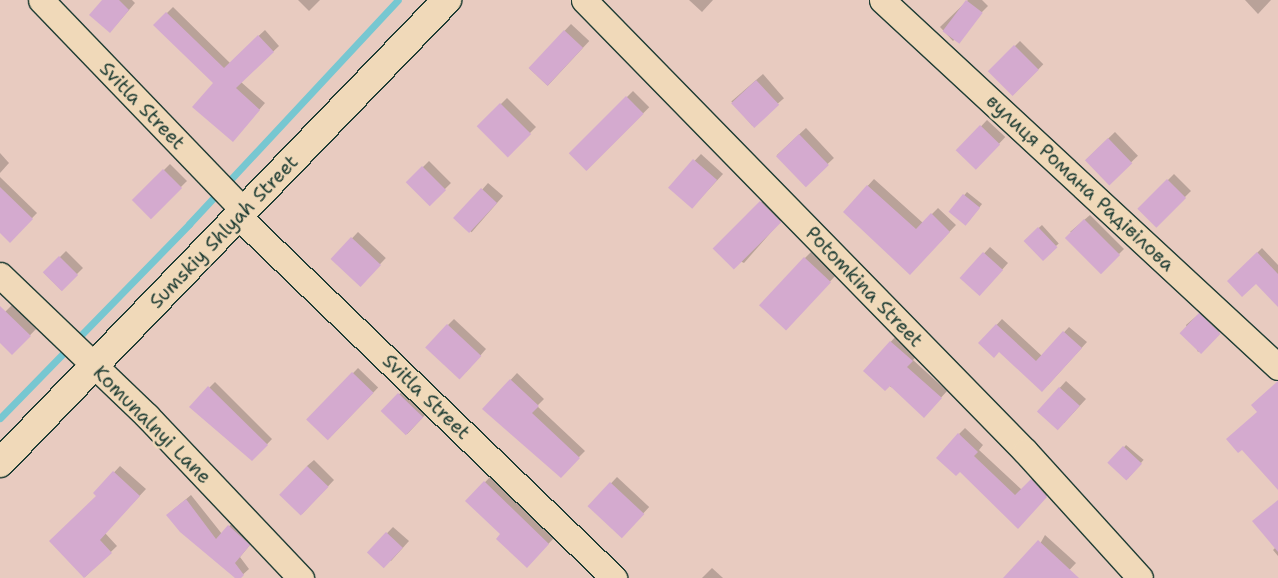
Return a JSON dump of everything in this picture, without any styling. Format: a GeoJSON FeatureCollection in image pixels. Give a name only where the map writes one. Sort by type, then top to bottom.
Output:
{"type":"FeatureCollection","features":[{"type":"Feature","properties":{"kind":"main road","name":"Sumskiy Shlyah Street"},"geometry":{"type":"LineString","coordinates":[[0,463],[447,0]]}},
{"type":"Feature","properties":{"kind":"street","name":"Svitla Street"},"geometry":{"type":"LineString","coordinates":[[41,0],[241,214],[614,578]]}},
{"type":"Feature","properties":{"kind":"street","name":"Potomkina Street"},"geometry":{"type":"LineString","coordinates":[[584,0],[1025,451],[1140,578]]}},
{"type":"Feature","properties":{"kind":"street","name":"вулиця Романа Радівілова"},"geometry":{"type":"LineString","coordinates":[[882,0],[1278,367]]}},
{"type":"Feature","properties":{"kind":"street","name":"Komunalnyi Lane"},"geometry":{"type":"LineString","coordinates":[[0,275],[147,416],[301,578]]}},
{"type":"Feature","properties":{"kind":"building"},"geometry":{"type":"Polygon","coordinates":[[[102,0],[119,0],[129,10],[110,33],[89,15],[102,0]]]}},
{"type":"Feature","properties":{"kind":"building"},"geometry":{"type":"Polygon","coordinates":[[[966,0],[983,13],[959,44],[943,31],[966,0]]]}},
{"type":"Feature","properties":{"kind":"building"},"geometry":{"type":"Polygon","coordinates":[[[166,12],[224,68],[258,35],[274,52],[236,88],[260,110],[233,142],[192,107],[213,83],[153,25],[166,12]]]}},
{"type":"Feature","properties":{"kind":"building"},"geometry":{"type":"Polygon","coordinates":[[[564,30],[583,48],[548,86],[529,68],[564,30]]]}},
{"type":"Feature","properties":{"kind":"building"},"geometry":{"type":"Polygon","coordinates":[[[1014,45],[1039,70],[1013,96],[988,71],[1014,45]]]}},
{"type":"Feature","properties":{"kind":"building"},"geometry":{"type":"Polygon","coordinates":[[[756,80],[779,105],[754,128],[731,103],[756,80]]]}},
{"type":"Feature","properties":{"kind":"building"},"geometry":{"type":"Polygon","coordinates":[[[626,96],[644,114],[586,171],[569,153],[626,96]]]}},
{"type":"Feature","properties":{"kind":"building"},"geometry":{"type":"Polygon","coordinates":[[[500,103],[531,134],[508,157],[477,126],[500,103]]]}},
{"type":"Feature","properties":{"kind":"building"},"geometry":{"type":"Polygon","coordinates":[[[980,125],[1000,144],[976,170],[956,150],[980,125]]]}},
{"type":"Feature","properties":{"kind":"building"},"geometry":{"type":"Polygon","coordinates":[[[799,134],[829,165],[806,187],[776,156],[799,134]]]}},
{"type":"Feature","properties":{"kind":"building"},"geometry":{"type":"Polygon","coordinates":[[[1108,138],[1132,163],[1109,185],[1085,160],[1108,138]]]}},
{"type":"Feature","properties":{"kind":"building"},"geometry":{"type":"Polygon","coordinates":[[[693,159],[717,180],[692,209],[668,188],[693,159]]]}},
{"type":"Feature","properties":{"kind":"building"},"geometry":{"type":"Polygon","coordinates":[[[422,166],[446,190],[430,206],[406,182],[422,166]]]}},
{"type":"Feature","properties":{"kind":"building"},"geometry":{"type":"Polygon","coordinates":[[[163,169],[182,188],[151,219],[132,200],[163,169]]]}},
{"type":"Feature","properties":{"kind":"building"},"geometry":{"type":"Polygon","coordinates":[[[1167,179],[1186,198],[1156,228],[1137,209],[1167,179]]]}},
{"type":"Feature","properties":{"kind":"building"},"geometry":{"type":"Polygon","coordinates":[[[867,185],[916,229],[931,213],[950,232],[910,275],[843,212],[867,185]]]}},
{"type":"Feature","properties":{"kind":"building"},"geometry":{"type":"Polygon","coordinates":[[[0,187],[33,219],[10,243],[0,233],[0,187]]]}},
{"type":"Feature","properties":{"kind":"building"},"geometry":{"type":"Polygon","coordinates":[[[481,188],[497,203],[469,233],[453,218],[481,188]]]}},
{"type":"Feature","properties":{"kind":"building"},"geometry":{"type":"Polygon","coordinates":[[[963,194],[980,208],[966,226],[949,212],[963,194]]]}},
{"type":"Feature","properties":{"kind":"building"},"geometry":{"type":"Polygon","coordinates":[[[760,201],[781,222],[734,270],[713,248],[760,201]]]}},
{"type":"Feature","properties":{"kind":"building"},"geometry":{"type":"Polygon","coordinates":[[[1084,219],[1120,255],[1101,274],[1065,238],[1084,219]]]}},
{"type":"Feature","properties":{"kind":"building"},"geometry":{"type":"Polygon","coordinates":[[[1038,227],[1057,247],[1043,261],[1024,241],[1038,227]]]}},
{"type":"Feature","properties":{"kind":"building"},"geometry":{"type":"Polygon","coordinates":[[[351,237],[381,265],[361,287],[331,259],[351,237]]]}},
{"type":"Feature","properties":{"kind":"building"},"geometry":{"type":"Polygon","coordinates":[[[983,252],[1003,270],[980,296],[960,278],[983,252]]]}},
{"type":"Feature","properties":{"kind":"building"},"geometry":{"type":"Polygon","coordinates":[[[1257,252],[1278,274],[1278,307],[1256,284],[1242,297],[1227,281],[1257,252]]]}},
{"type":"Feature","properties":{"kind":"building"},"geometry":{"type":"Polygon","coordinates":[[[59,256],[78,275],[62,291],[43,272],[59,256]]]}},
{"type":"Feature","properties":{"kind":"building"},"geometry":{"type":"Polygon","coordinates":[[[804,257],[831,282],[786,331],[759,305],[804,257]]]}},
{"type":"Feature","properties":{"kind":"building"},"geometry":{"type":"Polygon","coordinates":[[[0,306],[31,336],[12,355],[0,343],[0,306]]]}},
{"type":"Feature","properties":{"kind":"building"},"geometry":{"type":"Polygon","coordinates":[[[1199,313],[1221,334],[1201,354],[1180,333],[1199,313]]]}},
{"type":"Feature","properties":{"kind":"building"},"geometry":{"type":"Polygon","coordinates":[[[447,324],[481,356],[460,379],[425,347],[447,324]]]}},
{"type":"Feature","properties":{"kind":"building"},"geometry":{"type":"Polygon","coordinates":[[[996,324],[1036,361],[1063,331],[1082,348],[1042,392],[999,352],[994,358],[978,343],[996,324]]]}},
{"type":"Feature","properties":{"kind":"building"},"geometry":{"type":"Polygon","coordinates":[[[890,341],[913,361],[907,367],[942,398],[924,418],[890,386],[885,391],[863,371],[890,341]]]}},
{"type":"Feature","properties":{"kind":"building"},"geometry":{"type":"Polygon","coordinates":[[[352,372],[374,393],[328,440],[306,419],[352,372]]]}},
{"type":"Feature","properties":{"kind":"building"},"geometry":{"type":"Polygon","coordinates":[[[510,379],[539,406],[532,413],[580,458],[561,478],[482,409],[510,379]]]}},
{"type":"Feature","properties":{"kind":"building"},"geometry":{"type":"Polygon","coordinates":[[[1278,381],[1278,490],[1242,450],[1238,453],[1226,439],[1257,412],[1251,405],[1278,381]]]}},
{"type":"Feature","properties":{"kind":"building"},"geometry":{"type":"Polygon","coordinates":[[[208,386],[268,445],[252,461],[189,407],[208,386]]]}},
{"type":"Feature","properties":{"kind":"building"},"geometry":{"type":"Polygon","coordinates":[[[1059,387],[1080,406],[1058,430],[1037,412],[1059,387]]]}},
{"type":"Feature","properties":{"kind":"building"},"geometry":{"type":"Polygon","coordinates":[[[398,393],[423,417],[406,435],[381,411],[398,393]]]}},
{"type":"Feature","properties":{"kind":"building"},"geometry":{"type":"Polygon","coordinates":[[[958,433],[978,452],[974,456],[1015,495],[1031,479],[1047,497],[1018,529],[960,472],[956,476],[936,458],[958,433]]]}},
{"type":"Feature","properties":{"kind":"building"},"geometry":{"type":"Polygon","coordinates":[[[1123,446],[1142,464],[1126,481],[1107,463],[1123,446]]]}},
{"type":"Feature","properties":{"kind":"building"},"geometry":{"type":"Polygon","coordinates":[[[307,466],[329,487],[301,516],[279,495],[307,466]]]}},
{"type":"Feature","properties":{"kind":"building"},"geometry":{"type":"Polygon","coordinates":[[[113,471],[140,496],[100,540],[112,553],[84,578],[49,541],[96,496],[93,493],[113,471]]]}},
{"type":"Feature","properties":{"kind":"building"},"geometry":{"type":"Polygon","coordinates":[[[484,481],[549,544],[527,568],[496,539],[500,534],[465,501],[484,481]]]}},
{"type":"Feature","properties":{"kind":"building"},"geometry":{"type":"Polygon","coordinates":[[[610,482],[644,514],[622,538],[587,506],[610,482]]]}},
{"type":"Feature","properties":{"kind":"building"},"geometry":{"type":"Polygon","coordinates":[[[186,499],[216,539],[228,525],[250,545],[235,563],[244,575],[241,578],[235,578],[180,532],[166,515],[186,499]]]}},
{"type":"Feature","properties":{"kind":"building"},"geometry":{"type":"Polygon","coordinates":[[[1278,500],[1278,552],[1252,521],[1278,500]]]}},
{"type":"Feature","properties":{"kind":"building"},"geometry":{"type":"Polygon","coordinates":[[[386,532],[403,548],[384,568],[367,552],[386,532]]]}},
{"type":"Feature","properties":{"kind":"building"},"geometry":{"type":"Polygon","coordinates":[[[1038,540],[1079,578],[1003,578],[1038,540]]]}},
{"type":"Feature","properties":{"kind":"waterway"},"geometry":{"type":"LineString","coordinates":[[0,418],[189,224],[398,0]]}}]}
